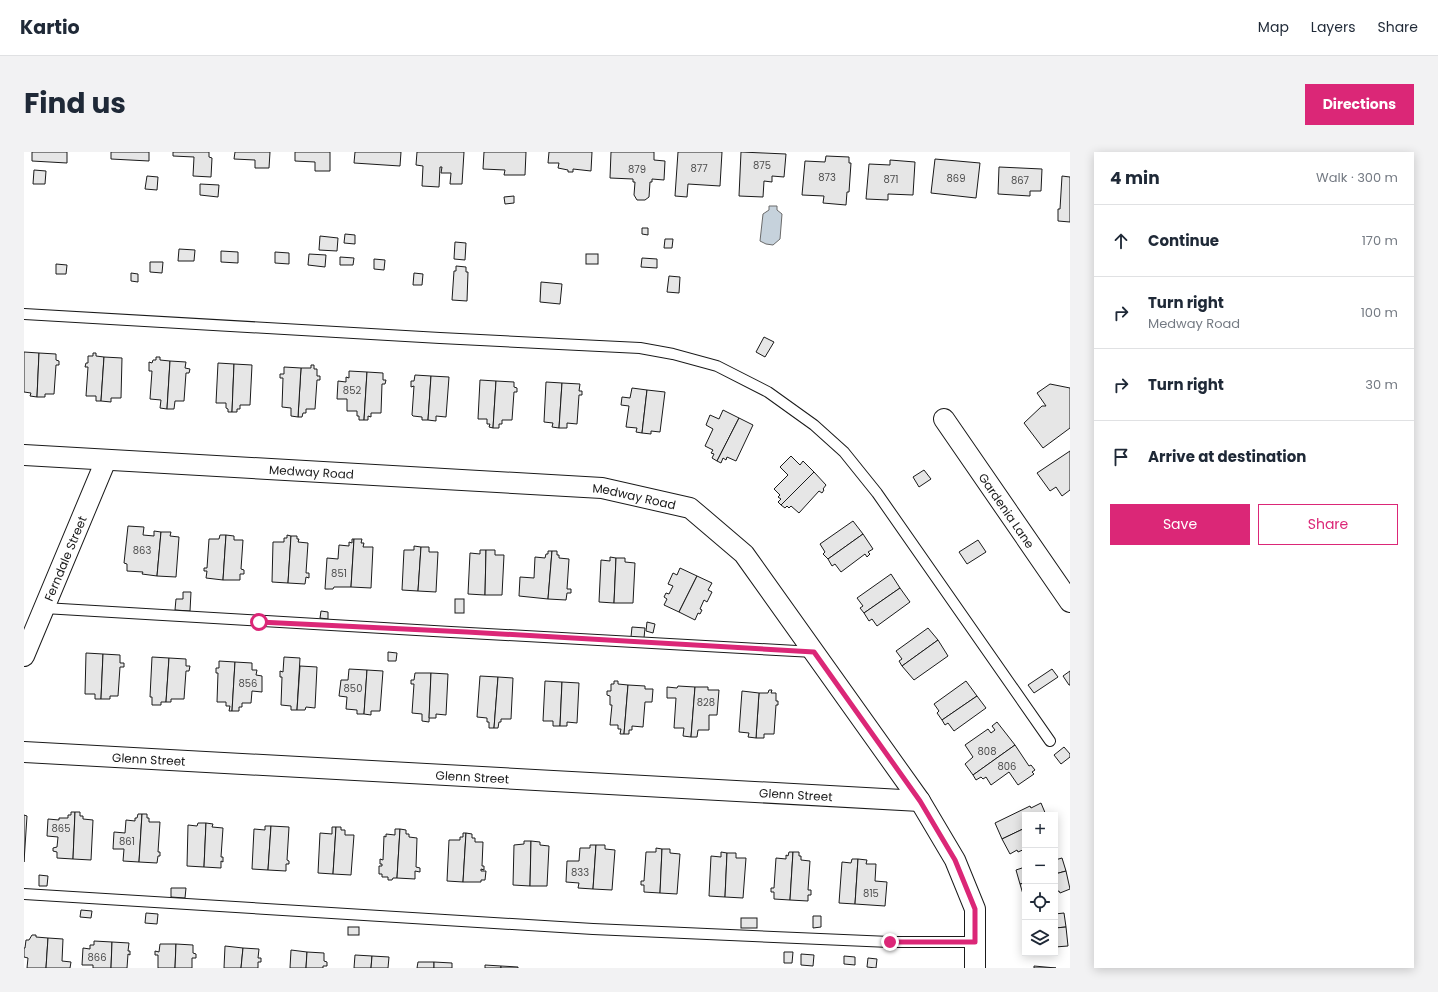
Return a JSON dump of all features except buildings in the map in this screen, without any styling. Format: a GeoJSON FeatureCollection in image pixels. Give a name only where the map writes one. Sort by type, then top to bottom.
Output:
{"type":"FeatureCollection","features":[{"type":"Feature","properties":{"kind":"street","name":"Gardenia Lane"},"geometry":{"type":"LineString","coordinates":[[944,419],[1070,602]]}},
{"type":"Feature","properties":{"kind":"street","name":"Medway Road"},"geometry":{"type":"LineString","coordinates":[[24,455],[602,488],[690,508],[744,554],[920,801],[955,860],[975,909],[975,968]]}},
{"type":"Feature","properties":{"kind":"street","name":"Ferndale Street"},"geometry":{"type":"LineString","coordinates":[[24,656],[106,460]]}},
{"type":"Feature","properties":{"kind":"street","name":"Glenn Street"},"geometry":{"type":"LineString","coordinates":[[24,752],[920,801]]}},
{"type":"Feature","properties":{"kind":"lane"},"geometry":{"type":"LineString","coordinates":[[24,314],[640,348],[673,354],[717,366],[768,392],[814,424],[844,452],[877,493],[1050,742]]}},
{"type":"Feature","properties":{"kind":"lane"},"geometry":{"type":"LineString","coordinates":[[44,608],[259,622],[475,632],[814,652]]}},
{"type":"Feature","properties":{"kind":"lane"},"geometry":{"type":"LineString","coordinates":[[24,894],[593,929],[890,942],[975,942]]}},
{"type":"Feature","properties":{"kind":"shaded area"},"geometry":{"type":"Polygon","coordinates":[[[769,206],[777,206],[777,210],[782,214],[780,239],[773,245],[760,241],[763,214],[769,210],[769,206]]]}},
{"type":"Feature","properties":{"kind":"route"},"geometry":{"type":"LineString","coordinates":[[259,622],[467,632],[814,652],[920,801],[955,860],[975,909],[975,942],[890,942]]}}]}
